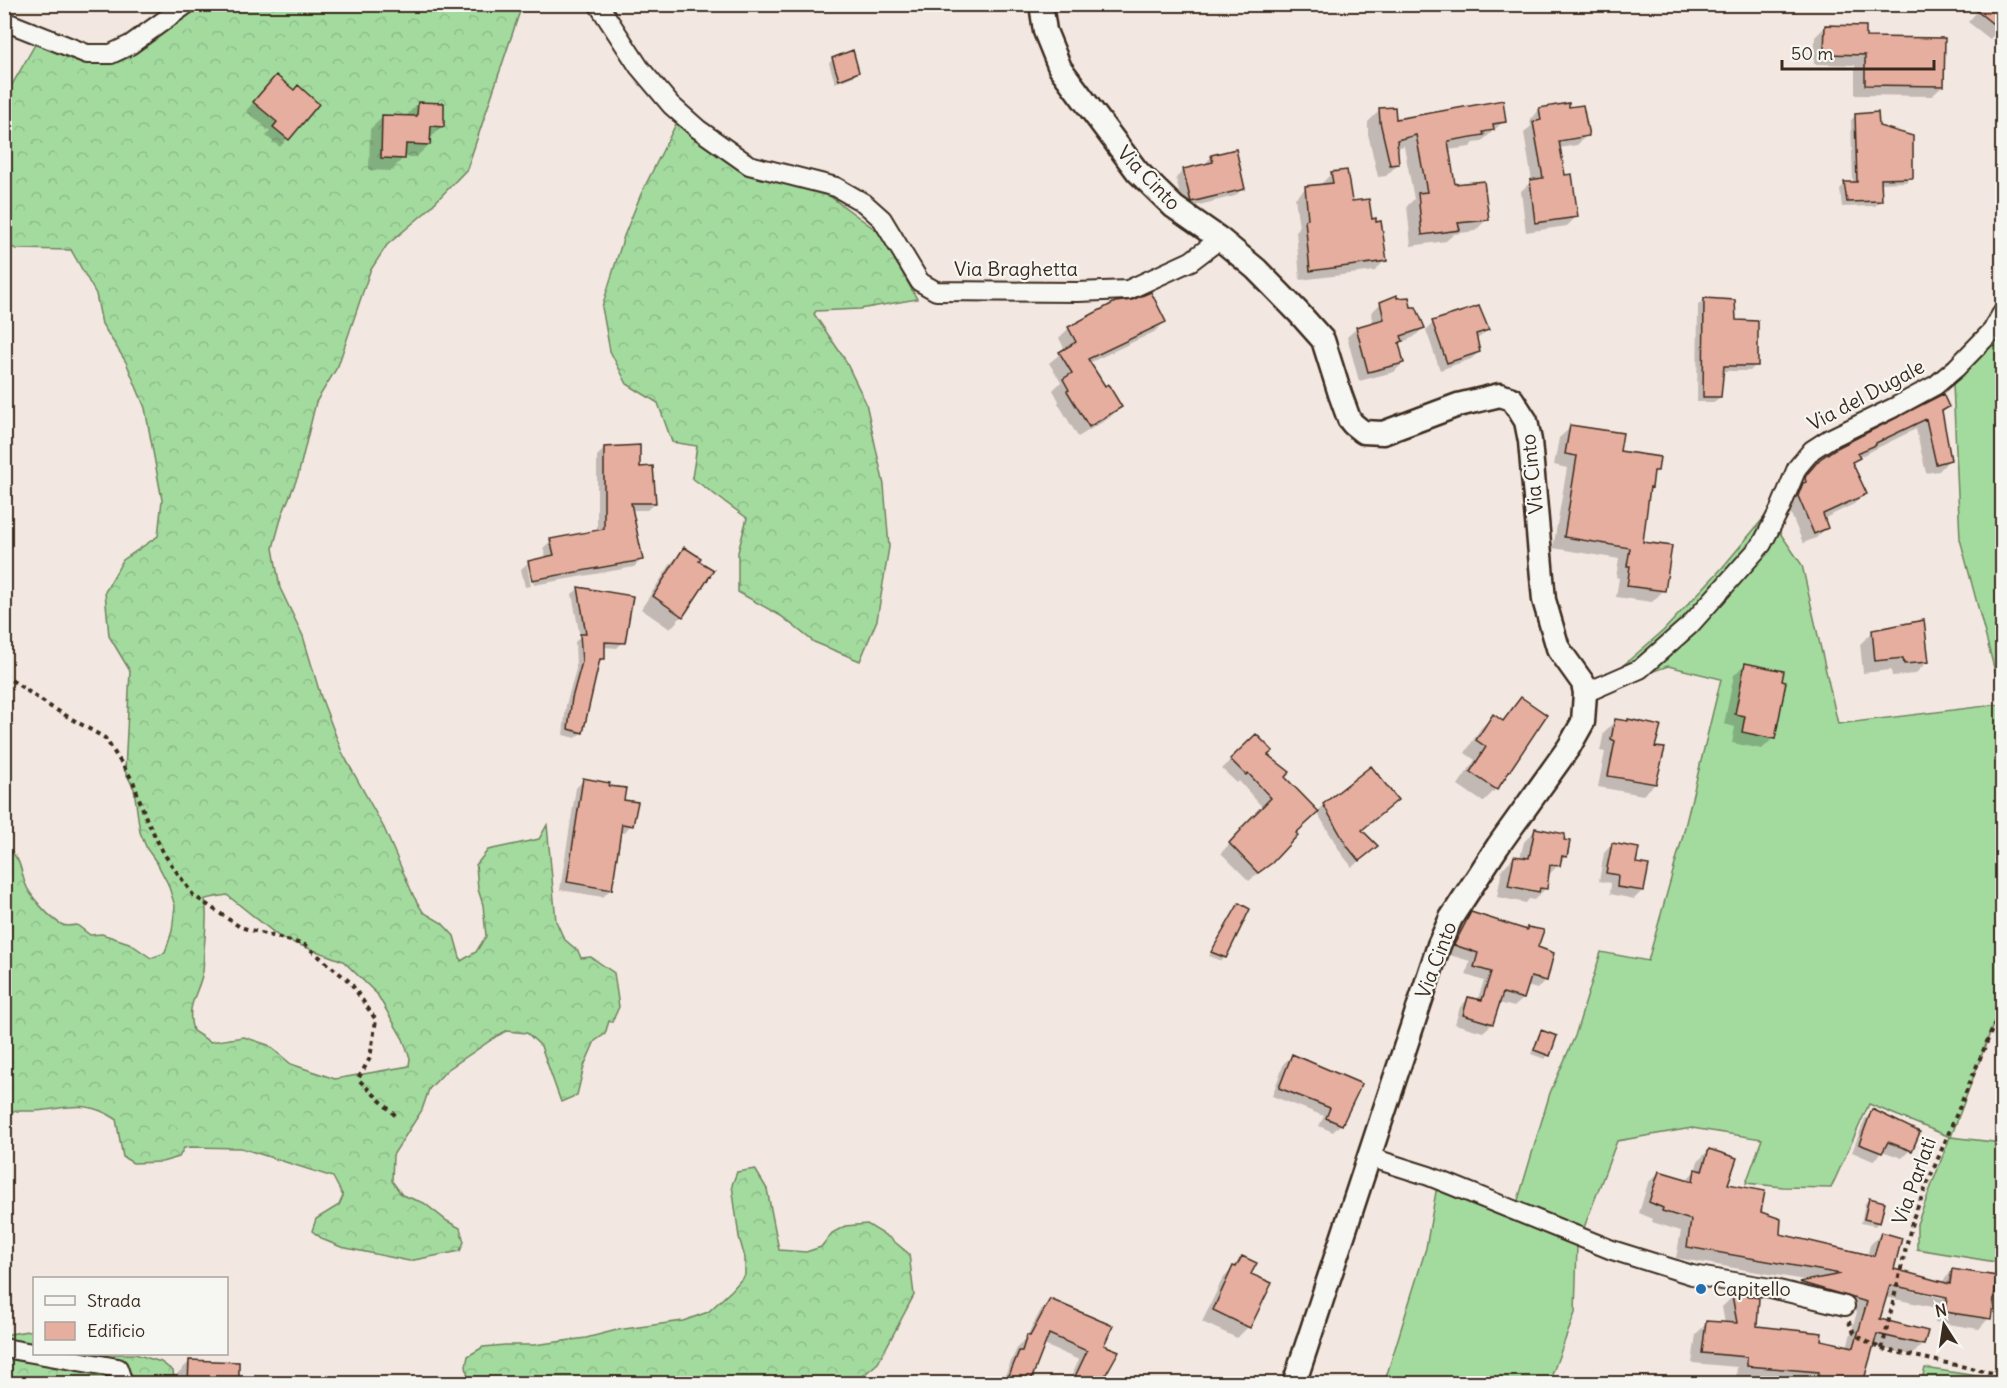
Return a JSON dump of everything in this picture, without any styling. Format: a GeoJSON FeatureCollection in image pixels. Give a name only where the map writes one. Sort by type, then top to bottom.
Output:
{"type":"FeatureCollection","features":[{"type":"Feature","properties":{"kind":"street"},"geometry":{"type":"LineString","coordinates":[[4,21],[87,54],[111,54],[130,45],[187,4]]}},
{"type":"Feature","properties":{"kind":"street","name":"Via Braghetta"},"geometry":{"type":"LineString","coordinates":[[598,4],[639,67],[671,105],[698,129],[749,165],[836,187],[864,203],[882,219],[920,282],[936,291],[1128,290],[1191,261],[1220,239]]}},
{"type":"Feature","properties":{"kind":"street","name":"Via Cinto"},"geometry":{"type":"LineString","coordinates":[[1041,4],[1045,31],[1060,68],[1113,140],[1137,171],[1174,207],[1220,239],[1256,269],[1323,340],[1349,419],[1363,432],[1383,433],[1458,405],[1500,395],[1512,399],[1526,421],[1530,441],[1544,600],[1558,648],[1583,683],[1585,693],[1583,722],[1569,747],[1498,846],[1451,918],[1439,945],[1294,1383]]}},
{"type":"Feature","properties":{"kind":"street","name":"Via del Dugale"},"geometry":{"type":"LineString","coordinates":[[1585,693],[1640,669],[1690,625],[1762,544],[1797,468],[1812,450],[1829,439],[1936,385],[1992,331],[2002,313]]}},
{"type":"Feature","properties":{"kind":"street"},"geometry":{"type":"LineString","coordinates":[[1369,1157],[1428,1176],[1612,1250],[1692,1275],[1770,1288],[1845,1306]]}},
{"type":"Feature","properties":{"kind":"street"},"geometry":{"type":"LineString","coordinates":[[4,1348],[33,1353]]}},
{"type":"Feature","properties":{"kind":"street"},"geometry":{"type":"LineString","coordinates":[[44,1355],[118,1368],[122,1380],[117,1383]]}},
{"type":"Feature","properties":{"kind":"path"},"geometry":{"type":"LineString","coordinates":[[4,675],[51,707],[105,738],[134,781],[146,818],[164,854],[193,895],[240,927],[305,945],[350,982],[376,1020],[370,1058],[358,1079],[397,1117]]}},
{"type":"Feature","properties":{"kind":"path","name":"Via Parlati"},"geometry":{"type":"LineString","coordinates":[[1882,1349],[1913,1218],[2002,1006]]}},
{"type":"Feature","properties":{"kind":"path"},"geometry":{"type":"LineString","coordinates":[[1845,1306],[1850,1327],[1859,1336],[1882,1349],[2002,1375]]}},
{"type":"Feature","properties":{"kind":"green space"},"geometry":{"type":"Polygon","coordinates":[[[195,5],[522,5],[467,169],[426,212],[387,245],[370,271],[338,366],[316,402],[298,476],[282,515],[273,548],[280,588],[303,636],[321,697],[342,752],[384,828],[414,897],[423,912],[442,923],[454,936],[461,961],[476,952],[486,936],[476,865],[488,850],[539,839],[547,825],[556,921],[564,939],[578,951],[581,958],[591,957],[614,973],[619,1007],[612,1022],[609,1021],[605,1034],[595,1041],[584,1066],[577,1095],[561,1102],[541,1046],[527,1033],[506,1031],[447,1070],[429,1089],[422,1110],[393,1155],[392,1181],[402,1195],[424,1203],[460,1228],[464,1242],[460,1251],[409,1261],[341,1247],[324,1240],[312,1231],[316,1219],[339,1205],[343,1196],[333,1177],[241,1148],[191,1147],[184,1148],[179,1157],[162,1162],[133,1163],[123,1157],[116,1119],[105,1113],[76,1106],[33,1111],[5,1111],[4,848],[17,858],[31,894],[58,922],[66,926],[77,925],[90,935],[102,934],[129,943],[151,958],[165,953],[172,931],[175,906],[168,884],[147,849],[140,832],[134,789],[125,771],[130,671],[109,636],[105,592],[123,560],[158,536],[162,500],[145,408],[126,362],[102,324],[96,294],[71,250],[16,249],[5,244],[5,97],[36,43],[89,61],[116,62],[195,5]],[[227,895],[205,899],[203,968],[192,1006],[193,1031],[210,1042],[244,1037],[268,1045],[291,1064],[335,1079],[409,1066],[410,1058],[403,1039],[377,994],[343,961],[281,938],[227,895]]]}},
{"type":"Feature","properties":{"kind":"green space"},"geometry":{"type":"Polygon","coordinates":[[[677,122],[787,183],[828,195],[880,233],[917,299],[860,309],[816,311],[814,314],[844,358],[866,403],[884,485],[889,547],[877,620],[860,661],[814,642],[781,616],[738,592],[738,552],[747,518],[692,478],[697,446],[672,442],[658,403],[627,384],[610,351],[602,307],[624,236],[641,194],[677,122]]]}},
{"type":"Feature","properties":{"kind":"green space"},"geometry":{"type":"Polygon","coordinates":[[[2002,328],[2002,698],[1960,539],[1953,384],[2002,328]]]}},
{"type":"Feature","properties":{"kind":"green space"},"geometry":{"type":"Polygon","coordinates":[[[1767,514],[1802,565],[1838,724],[2002,704],[2002,1001],[1951,1137],[2002,1143],[2002,1263],[1917,1249],[1917,1224],[1950,1137],[1869,1104],[1831,1188],[1783,1187],[1746,1183],[1762,1139],[1692,1128],[1617,1141],[1577,1246],[1575,1313],[1549,1383],[1384,1384],[1426,1248],[1437,1186],[1513,1217],[1550,1093],[1575,1036],[1601,952],[1648,961],[1682,839],[1721,679],[1668,666],[1591,693],[1663,631],[1722,568],[1767,514]]]}},
{"type":"Feature","properties":{"kind":"green space"},"geometry":{"type":"Polygon","coordinates":[[[755,1169],[767,1189],[779,1250],[806,1252],[821,1247],[832,1233],[845,1226],[867,1224],[890,1238],[909,1254],[914,1295],[878,1363],[858,1383],[469,1383],[466,1366],[468,1356],[483,1347],[534,1345],[586,1338],[617,1330],[683,1321],[708,1312],[745,1275],[745,1258],[739,1237],[732,1185],[737,1172],[755,1169]]]}},
{"type":"Feature","properties":{"kind":"green space"},"geometry":{"type":"Polygon","coordinates":[[[33,1330],[33,1355],[138,1355],[161,1362],[173,1371],[175,1383],[5,1383],[4,1335],[33,1330]]]}},
{"type":"Feature","properties":{"kind":"green space"},"geometry":{"type":"Polygon","coordinates":[[[1925,1368],[2002,1380],[2002,1383],[1921,1383],[1925,1368]]]}},
{"type":"Feature","properties":{"kind":"building"},"geometry":{"type":"Polygon","coordinates":[[[1968,4],[2002,4],[2002,31],[1968,4]]]}},
{"type":"Feature","properties":{"kind":"building"},"geometry":{"type":"Polygon","coordinates":[[[1825,25],[1866,26],[1866,37],[1945,38],[1944,86],[1865,85],[1865,55],[1824,54],[1825,25]]]}},
{"type":"Feature","properties":{"kind":"building"},"geometry":{"type":"Polygon","coordinates":[[[853,50],[859,72],[839,80],[832,58],[853,50]]]}},
{"type":"Feature","properties":{"kind":"building"},"geometry":{"type":"Polygon","coordinates":[[[276,75],[294,90],[298,85],[319,104],[289,140],[273,127],[277,122],[253,102],[276,75]]]}},
{"type":"Feature","properties":{"kind":"building"},"geometry":{"type":"Polygon","coordinates":[[[1503,100],[1506,122],[1493,124],[1494,130],[1483,132],[1484,135],[1448,141],[1455,184],[1484,181],[1489,220],[1458,223],[1460,230],[1422,235],[1418,193],[1427,192],[1416,135],[1397,140],[1399,164],[1390,165],[1379,108],[1395,107],[1396,119],[1503,100]]]}},
{"type":"Feature","properties":{"kind":"building"},"geometry":{"type":"Polygon","coordinates":[[[418,102],[444,103],[444,127],[431,126],[430,145],[406,144],[405,159],[381,158],[382,115],[417,116],[418,102]]]}},
{"type":"Feature","properties":{"kind":"building"},"geometry":{"type":"Polygon","coordinates":[[[1569,103],[1569,107],[1583,105],[1589,136],[1559,141],[1565,175],[1572,174],[1578,217],[1535,223],[1530,180],[1543,178],[1533,122],[1541,120],[1539,108],[1569,103]]]}},
{"type":"Feature","properties":{"kind":"building"},"geometry":{"type":"Polygon","coordinates":[[[1878,112],[1879,126],[1913,136],[1913,178],[1881,179],[1882,201],[1847,202],[1844,182],[1857,182],[1855,114],[1878,112]]]}},
{"type":"Feature","properties":{"kind":"building"},"geometry":{"type":"Polygon","coordinates":[[[1236,149],[1245,189],[1191,202],[1183,169],[1213,162],[1211,155],[1236,149]]]}},
{"type":"Feature","properties":{"kind":"building"},"geometry":{"type":"Polygon","coordinates":[[[1347,170],[1352,201],[1369,199],[1372,219],[1376,218],[1376,222],[1381,221],[1387,261],[1310,271],[1305,220],[1308,219],[1305,186],[1333,183],[1331,172],[1347,170]]]}},
{"type":"Feature","properties":{"kind":"building"},"geometry":{"type":"Polygon","coordinates":[[[1151,292],[1166,322],[1088,359],[1105,386],[1108,384],[1122,407],[1089,427],[1067,391],[1069,390],[1063,379],[1072,373],[1059,352],[1076,342],[1068,327],[1115,302],[1132,300],[1151,292]]]}},
{"type":"Feature","properties":{"kind":"building"},"geometry":{"type":"Polygon","coordinates":[[[1397,295],[1397,298],[1409,297],[1411,307],[1416,307],[1425,328],[1401,336],[1403,341],[1399,343],[1404,363],[1368,372],[1356,327],[1384,319],[1380,302],[1397,295]]]}},
{"type":"Feature","properties":{"kind":"building"},"geometry":{"type":"Polygon","coordinates":[[[1704,298],[1735,300],[1736,320],[1758,321],[1758,366],[1724,366],[1721,397],[1703,397],[1704,298]]]}},
{"type":"Feature","properties":{"kind":"building"},"geometry":{"type":"Polygon","coordinates":[[[1479,306],[1489,330],[1476,334],[1480,352],[1447,363],[1432,321],[1479,306]]]}},
{"type":"Feature","properties":{"kind":"building"},"geometry":{"type":"Polygon","coordinates":[[[1943,394],[1949,407],[1942,411],[1951,460],[1936,464],[1926,419],[1857,453],[1860,458],[1852,462],[1867,494],[1823,514],[1828,528],[1814,534],[1798,496],[1803,483],[1806,482],[1807,474],[1820,459],[1835,449],[1943,394]]]}},
{"type":"Feature","properties":{"kind":"building"},"geometry":{"type":"Polygon","coordinates":[[[1570,425],[1623,433],[1620,451],[1660,457],[1658,471],[1654,471],[1652,488],[1650,487],[1643,542],[1672,546],[1665,591],[1627,586],[1630,548],[1564,537],[1577,456],[1565,454],[1570,425]]]}},
{"type":"Feature","properties":{"kind":"building"},"geometry":{"type":"Polygon","coordinates":[[[640,445],[640,467],[653,466],[656,503],[631,503],[643,560],[532,580],[528,561],[554,555],[550,539],[604,529],[604,447],[640,445]]]}},
{"type":"Feature","properties":{"kind":"building"},"geometry":{"type":"Polygon","coordinates":[[[684,547],[701,558],[699,561],[714,570],[683,617],[653,596],[684,547]]]}},
{"type":"Feature","properties":{"kind":"building"},"geometry":{"type":"Polygon","coordinates":[[[578,587],[633,596],[625,643],[605,642],[605,659],[600,659],[583,733],[568,729],[572,698],[582,662],[580,634],[586,634],[578,587]]]}},
{"type":"Feature","properties":{"kind":"building"},"geometry":{"type":"Polygon","coordinates":[[[1924,620],[1929,662],[1904,664],[1903,658],[1875,661],[1872,630],[1924,620]]]}},
{"type":"Feature","properties":{"kind":"building"},"geometry":{"type":"Polygon","coordinates":[[[1745,663],[1784,671],[1782,681],[1786,682],[1775,739],[1742,732],[1745,716],[1735,714],[1745,663]]]}},
{"type":"Feature","properties":{"kind":"building"},"geometry":{"type":"Polygon","coordinates":[[[1521,697],[1547,715],[1497,790],[1470,772],[1486,747],[1476,740],[1493,714],[1503,721],[1521,697]]]}},
{"type":"Feature","properties":{"kind":"building"},"geometry":{"type":"Polygon","coordinates":[[[1615,719],[1628,721],[1628,719],[1661,726],[1655,747],[1665,748],[1656,784],[1608,776],[1615,741],[1611,739],[1615,719]]]}},
{"type":"Feature","properties":{"kind":"building"},"geometry":{"type":"Polygon","coordinates":[[[1256,734],[1273,751],[1268,755],[1290,772],[1285,777],[1319,812],[1296,833],[1298,835],[1272,863],[1258,873],[1229,843],[1271,798],[1248,773],[1246,775],[1230,759],[1256,734]]]}},
{"type":"Feature","properties":{"kind":"building"},"geometry":{"type":"Polygon","coordinates":[[[1371,766],[1398,800],[1362,830],[1378,846],[1359,861],[1347,846],[1323,804],[1371,766]]]}},
{"type":"Feature","properties":{"kind":"building"},"geometry":{"type":"Polygon","coordinates":[[[583,778],[610,783],[609,786],[626,788],[624,800],[638,802],[633,826],[622,824],[612,890],[567,882],[583,778]]]}},
{"type":"Feature","properties":{"kind":"building"},"geometry":{"type":"Polygon","coordinates":[[[1535,828],[1565,834],[1564,840],[1570,841],[1567,857],[1562,856],[1560,866],[1550,865],[1547,889],[1540,888],[1539,892],[1508,886],[1514,856],[1529,858],[1535,828]]]}},
{"type":"Feature","properties":{"kind":"building"},"geometry":{"type":"Polygon","coordinates":[[[1612,843],[1639,848],[1636,863],[1649,865],[1644,891],[1617,887],[1618,875],[1606,873],[1612,843]]]}},
{"type":"Feature","properties":{"kind":"building"},"geometry":{"type":"Polygon","coordinates":[[[1239,903],[1250,909],[1226,958],[1211,952],[1239,903]]]}},
{"type":"Feature","properties":{"kind":"building"},"geometry":{"type":"Polygon","coordinates":[[[1471,912],[1527,930],[1527,927],[1544,930],[1538,947],[1554,953],[1547,981],[1531,977],[1524,999],[1503,993],[1493,1024],[1463,1015],[1468,997],[1482,1000],[1491,972],[1474,967],[1478,953],[1454,945],[1471,912]]]}},
{"type":"Feature","properties":{"kind":"building"},"geometry":{"type":"Polygon","coordinates":[[[1541,1030],[1557,1036],[1550,1056],[1534,1050],[1541,1030]]]}},
{"type":"Feature","properties":{"kind":"building"},"geometry":{"type":"Polygon","coordinates":[[[1292,1054],[1362,1084],[1342,1125],[1326,1118],[1330,1108],[1279,1088],[1292,1054]]]}},
{"type":"Feature","properties":{"kind":"building"},"geometry":{"type":"Polygon","coordinates":[[[1872,1109],[1920,1132],[1912,1151],[1888,1142],[1882,1153],[1859,1144],[1872,1109]]]}},
{"type":"Feature","properties":{"kind":"building"},"geometry":{"type":"Polygon","coordinates":[[[1709,1149],[1737,1158],[1728,1184],[1765,1191],[1761,1212],[1781,1219],[1780,1234],[1874,1256],[1881,1232],[1902,1238],[1894,1269],[1950,1284],[1952,1269],[1997,1276],[1991,1319],[1945,1312],[1947,1297],[1890,1285],[1880,1319],[1928,1331],[1924,1345],[1877,1334],[1863,1383],[1817,1383],[1819,1372],[1747,1366],[1747,1357],[1702,1353],[1706,1321],[1737,1323],[1732,1295],[1759,1298],[1757,1326],[1822,1333],[1821,1340],[1854,1347],[1867,1302],[1799,1282],[1841,1274],[1687,1247],[1691,1220],[1662,1211],[1663,1208],[1649,1202],[1659,1171],[1693,1181],[1695,1169],[1702,1171],[1709,1149]]]}},
{"type":"Feature","properties":{"kind":"building"},"geometry":{"type":"Polygon","coordinates":[[[1869,1198],[1885,1202],[1880,1223],[1864,1219],[1869,1198]]]}},
{"type":"Feature","properties":{"kind":"building"},"geometry":{"type":"Polygon","coordinates":[[[1242,1256],[1257,1263],[1251,1274],[1272,1283],[1250,1328],[1213,1310],[1233,1266],[1236,1267],[1242,1256]]]}},
{"type":"Feature","properties":{"kind":"building"},"geometry":{"type":"Polygon","coordinates":[[[1050,1299],[1113,1326],[1104,1345],[1119,1351],[1101,1383],[1072,1383],[1087,1351],[1049,1334],[1030,1383],[1006,1383],[1019,1351],[1022,1351],[1027,1335],[1030,1336],[1050,1299]]]}},
{"type":"Feature","properties":{"kind":"building"},"geometry":{"type":"Polygon","coordinates":[[[189,1360],[239,1362],[239,1383],[188,1383],[189,1360]]]}},
{"type":"Feature","properties":{"kind":"place","name":"Capitello"},"geometry":{"type":"Point","coordinates":[1701,1289]}}]}
